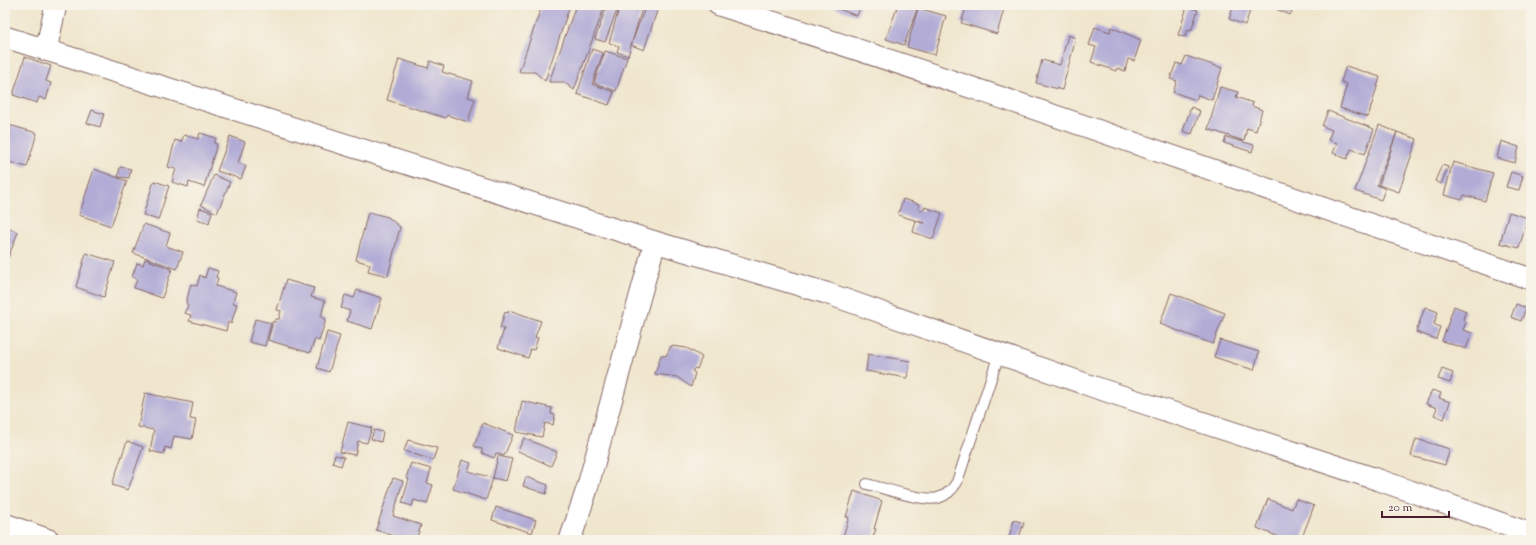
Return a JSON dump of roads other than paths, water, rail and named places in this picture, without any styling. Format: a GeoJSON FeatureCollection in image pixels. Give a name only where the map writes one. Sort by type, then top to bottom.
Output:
{"type":"FeatureCollection","features":[{"type":"Feature","properties":{"kind":"street"},"geometry":{"type":"LineString","coordinates":[[46,50],[56,5]]}},
{"type":"Feature","properties":{"kind":"street"},"geometry":{"type":"LineString","coordinates":[[720,5],[878,55],[1331,212],[1531,279]]}},
{"type":"Feature","properties":{"kind":"street"},"geometry":{"type":"LineString","coordinates":[[5,37],[654,242],[826,293],[1096,388],[1379,480],[1531,534]]}},
{"type":"Feature","properties":{"kind":"street"},"geometry":{"type":"LineString","coordinates":[[570,540],[587,489],[654,242]]}},
{"type":"Feature","properties":{"kind":"street"},"geometry":{"type":"LineString","coordinates":[[5,524],[49,540]]}},
{"type":"Feature","properties":{"kind":"lane"},"geometry":{"type":"LineString","coordinates":[[867,484],[933,499],[940,497],[953,489],[957,482],[999,354]]}}]}
